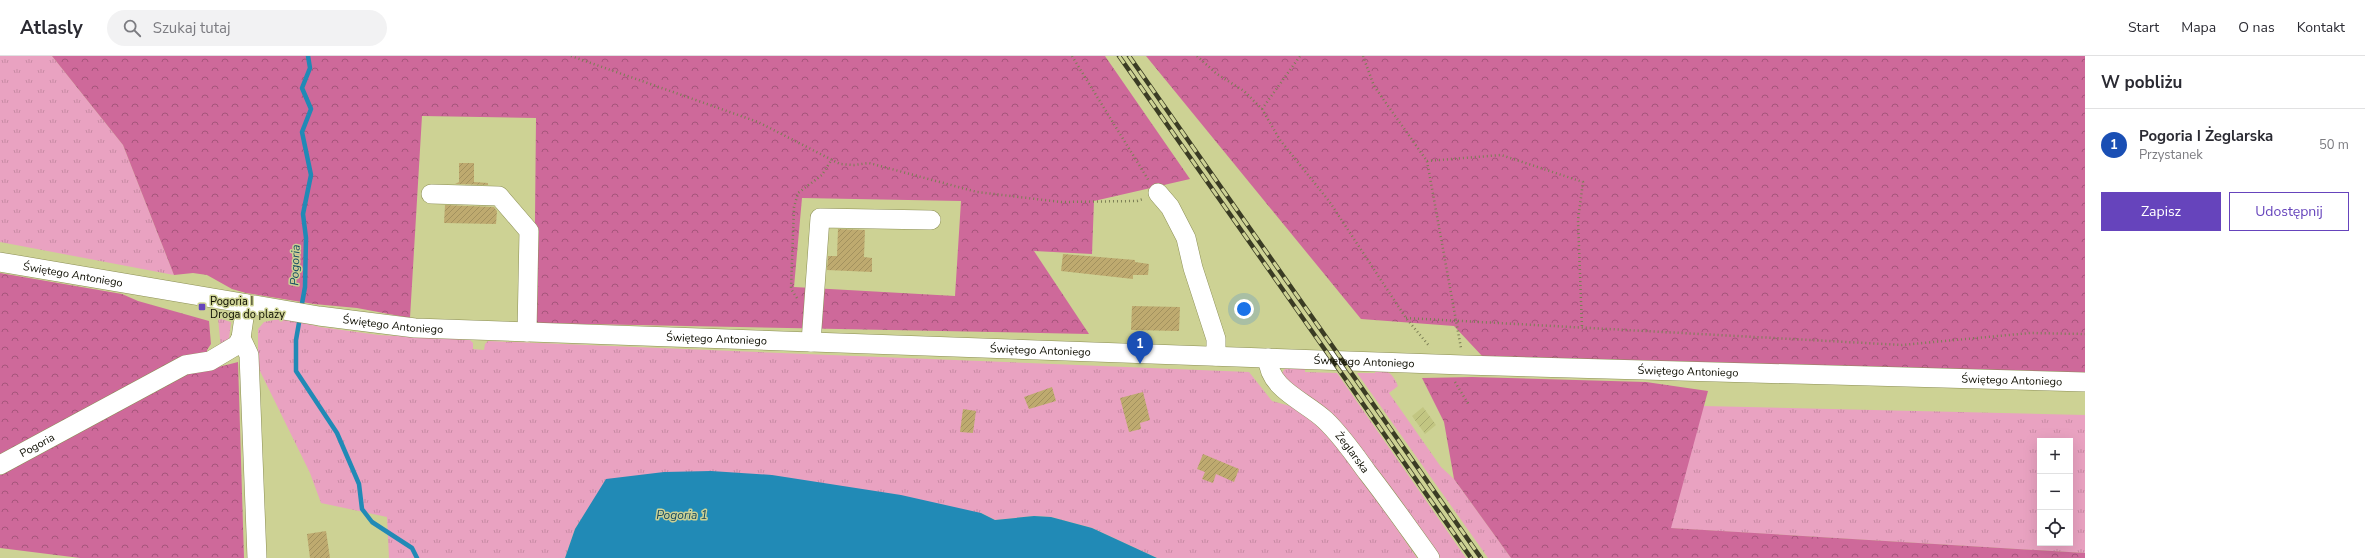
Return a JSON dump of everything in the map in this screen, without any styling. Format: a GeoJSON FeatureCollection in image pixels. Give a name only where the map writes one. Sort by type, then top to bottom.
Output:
{"type":"FeatureCollection","features":[{"type":"Feature","properties":{"kind":"street"},"geometry":{"type":"LineString","coordinates":[[1158,193],[1170,207],[1186,238],[1193,268],[1216,339],[1216,356]]}},
{"type":"Feature","properties":{"kind":"street"},"geometry":{"type":"LineString","coordinates":[[430,194],[499,196],[529,231],[527,332]]}},
{"type":"Feature","properties":{"kind":"street"},"geometry":{"type":"LineString","coordinates":[[811,342],[820,218],[931,220]]}},
{"type":"Feature","properties":{"kind":"street","name":"Świętego Antoniego"},"geometry":{"type":"LineString","coordinates":[[0,262],[285,311],[394,327],[1464,365],[2085,382]]}},
{"type":"Feature","properties":{"kind":"street"},"geometry":{"type":"LineString","coordinates":[[246,304],[241,338],[249,355],[257,558]]}},
{"type":"Feature","properties":{"kind":"street","name":"Pogoria"},"geometry":{"type":"LineString","coordinates":[[0,465],[185,365],[208,362],[234,348],[241,338]]}},
{"type":"Feature","properties":{"kind":"street","name":"Żeglarska"},"geometry":{"type":"LineString","coordinates":[[1268,358],[1269,372],[1276,382],[1313,409],[1333,429],[1382,491],[1430,558]]}},
{"type":"Feature","properties":{"kind":"path"},"geometry":{"type":"LineString","coordinates":[[571,56],[758,122],[840,164],[854,165],[869,163],[978,192],[1061,202],[1137,201],[1158,193],[1072,56]]}},
{"type":"Feature","properties":{"kind":"path"},"geometry":{"type":"LineString","coordinates":[[1197,56],[1217,74],[1244,91],[1262,109],[1280,140],[1329,201],[1406,318],[1444,364],[1469,405]]}},
{"type":"Feature","properties":{"kind":"path"},"geometry":{"type":"LineString","coordinates":[[1262,109],[1300,56]]}},
{"type":"Feature","properties":{"kind":"path"},"geometry":{"type":"LineString","coordinates":[[1363,56],[1374,86],[1427,161],[1464,365]]}},
{"type":"Feature","properties":{"kind":"path"},"geometry":{"type":"LineString","coordinates":[[1427,161],[1501,155],[1583,182],[1578,220],[1582,328]]}},
{"type":"Feature","properties":{"kind":"path"},"geometry":{"type":"LineString","coordinates":[[1406,318],[1902,345],[2030,333],[2085,334]]}},
{"type":"Feature","properties":{"kind":"shaded area"},"geometry":{"type":"Polygon","coordinates":[[[1423,407],[1436,425],[1425,434],[1412,416],[1423,407]]]}},
{"type":"Feature","properties":{"kind":"green space"},"geometry":{"type":"Polygon","coordinates":[[[0,56],[52,56],[123,145],[174,275],[0,242],[0,56]]]}},
{"type":"Feature","properties":{"kind":"green space"},"geometry":{"type":"Polygon","coordinates":[[[52,56],[1105,56],[1190,179],[1094,201],[1092,254],[1034,251],[1089,334],[534,323],[536,118],[422,116],[410,318],[357,308],[314,304],[246,293],[232,289],[207,275],[193,273],[174,275],[123,145],[52,56]],[[802,198],[794,287],[955,296],[961,201],[802,198]]]}},
{"type":"Feature","properties":{"kind":"green space"},"geometry":{"type":"Polygon","coordinates":[[[1146,56],[2085,56],[2085,374],[1483,357],[1454,326],[1361,319],[1146,56]]]}},
{"type":"Feature","properties":{"kind":"green space"},"geometry":{"type":"Polygon","coordinates":[[[0,273],[122,294],[138,301],[209,321],[211,344],[207,350],[211,369],[238,362],[244,558],[80,558],[0,548],[0,273]]]}},
{"type":"Feature","properties":{"kind":"green space"},"geometry":{"type":"Polygon","coordinates":[[[218,318],[231,322],[229,339],[221,349],[218,318]]]}},
{"type":"Feature","properties":{"kind":"green space"},"geometry":{"type":"Polygon","coordinates":[[[284,318],[320,327],[379,335],[470,340],[473,343],[473,349],[484,350],[485,344],[488,341],[1249,372],[1272,401],[1290,406],[1310,416],[1327,433],[1355,468],[1417,558],[1157,558],[1092,528],[1051,517],[1034,516],[995,520],[981,513],[590,506],[575,529],[565,558],[389,558],[387,517],[321,503],[310,473],[258,367],[258,329],[264,322],[284,318]]]}},
{"type":"Feature","properties":{"kind":"green space"},"geometry":{"type":"Polygon","coordinates":[[[1305,366],[1305,372],[1337,373],[1466,558],[1438,558],[1326,409],[1290,384],[1282,373],[1286,367],[1305,366]]]}},
{"type":"Feature","properties":{"kind":"green space"},"geometry":{"type":"Polygon","coordinates":[[[1376,368],[1387,371],[1394,378],[1398,386],[1389,393],[1441,467],[1454,479],[1511,558],[1488,558],[1357,373],[1375,373],[1376,368]]]}},
{"type":"Feature","properties":{"kind":"green space"},"geometry":{"type":"Polygon","coordinates":[[[1472,377],[1646,382],[1708,391],[1671,528],[2085,553],[2085,558],[1511,558],[1454,479],[1444,422],[1422,378],[1472,377]]]}},
{"type":"Feature","properties":{"kind":"green space"},"geometry":{"type":"Polygon","coordinates":[[[1703,406],[2085,415],[2085,553],[1670,528],[1703,406]]]}},
{"type":"Feature","properties":{"kind":"water","name":"Pogoria 1"},"geometry":{"type":"Polygon","coordinates":[[[711,471],[772,475],[901,495],[981,513],[995,520],[1034,516],[1051,517],[1092,528],[1157,558],[565,558],[575,529],[606,479],[664,472],[711,471]]]}},
{"type":"Feature","properties":{"kind":"building"},"geometry":{"type":"Polygon","coordinates":[[[459,163],[474,163],[474,182],[488,183],[488,185],[455,184],[459,182],[459,163]]]}},
{"type":"Feature","properties":{"kind":"building"},"geometry":{"type":"Polygon","coordinates":[[[445,205],[494,207],[497,211],[496,224],[444,223],[445,205]]]}},
{"type":"Feature","properties":{"kind":"building"},"geometry":{"type":"Polygon","coordinates":[[[838,229],[865,230],[864,257],[872,258],[872,272],[827,270],[828,256],[837,256],[838,229]]]}},
{"type":"Feature","properties":{"kind":"building"},"geometry":{"type":"Polygon","coordinates":[[[1063,254],[1135,260],[1135,262],[1149,264],[1148,275],[1133,275],[1133,279],[1061,271],[1063,254]]]}},
{"type":"Feature","properties":{"kind":"building"},"geometry":{"type":"Polygon","coordinates":[[[1132,306],[1180,307],[1179,331],[1131,330],[1132,306]]]}},
{"type":"Feature","properties":{"kind":"building"},"geometry":{"type":"Polygon","coordinates":[[[1052,387],[1056,401],[1029,409],[1024,397],[1052,387]]]}},
{"type":"Feature","properties":{"kind":"building"},"geometry":{"type":"Polygon","coordinates":[[[1143,392],[1150,420],[1140,423],[1141,429],[1129,432],[1120,398],[1143,392]]]}},
{"type":"Feature","properties":{"kind":"building"},"geometry":{"type":"Polygon","coordinates":[[[963,409],[976,411],[973,433],[960,432],[963,409]]]}},
{"type":"Feature","properties":{"kind":"building"},"geometry":{"type":"Polygon","coordinates":[[[1203,454],[1239,469],[1234,482],[1216,474],[1213,483],[1202,479],[1205,472],[1197,469],[1203,454]]]}},
{"type":"Feature","properties":{"kind":"building"},"geometry":{"type":"Polygon","coordinates":[[[326,531],[330,558],[310,558],[307,534],[326,531]]]}},
{"type":"Feature","properties":{"kind":"waterway","name":"Pogoria"},"geometry":{"type":"LineString","coordinates":[[301,309],[305,287],[306,238],[303,214],[311,175],[302,132],[311,109],[302,88],[310,68],[308,56]]}},
{"type":"Feature","properties":{"kind":"waterway","name":"Pogoria"},"geometry":{"type":"LineString","coordinates":[[300,317],[296,340],[296,371],[337,433],[359,484],[362,509],[372,522],[412,548],[417,558]]}},
{"type":"Feature","properties":{"kind":"railway"},"geometry":{"type":"LineString","coordinates":[[1119,56],[1471,558]]}},
{"type":"Feature","properties":{"kind":"railway"},"geometry":{"type":"LineString","coordinates":[[1129,56],[1481,558]]}},
{"type":"Feature","properties":{"kind":"place","name":"Pogoria I Droga do plaży"},"geometry":{"type":"Point","coordinates":[202,307]}},
{"type":"Feature","properties":{"kind":"place","name":"Pogoria I Żeglarska"},"geometry":{"type":"Point","coordinates":[1140,364]}}]}
